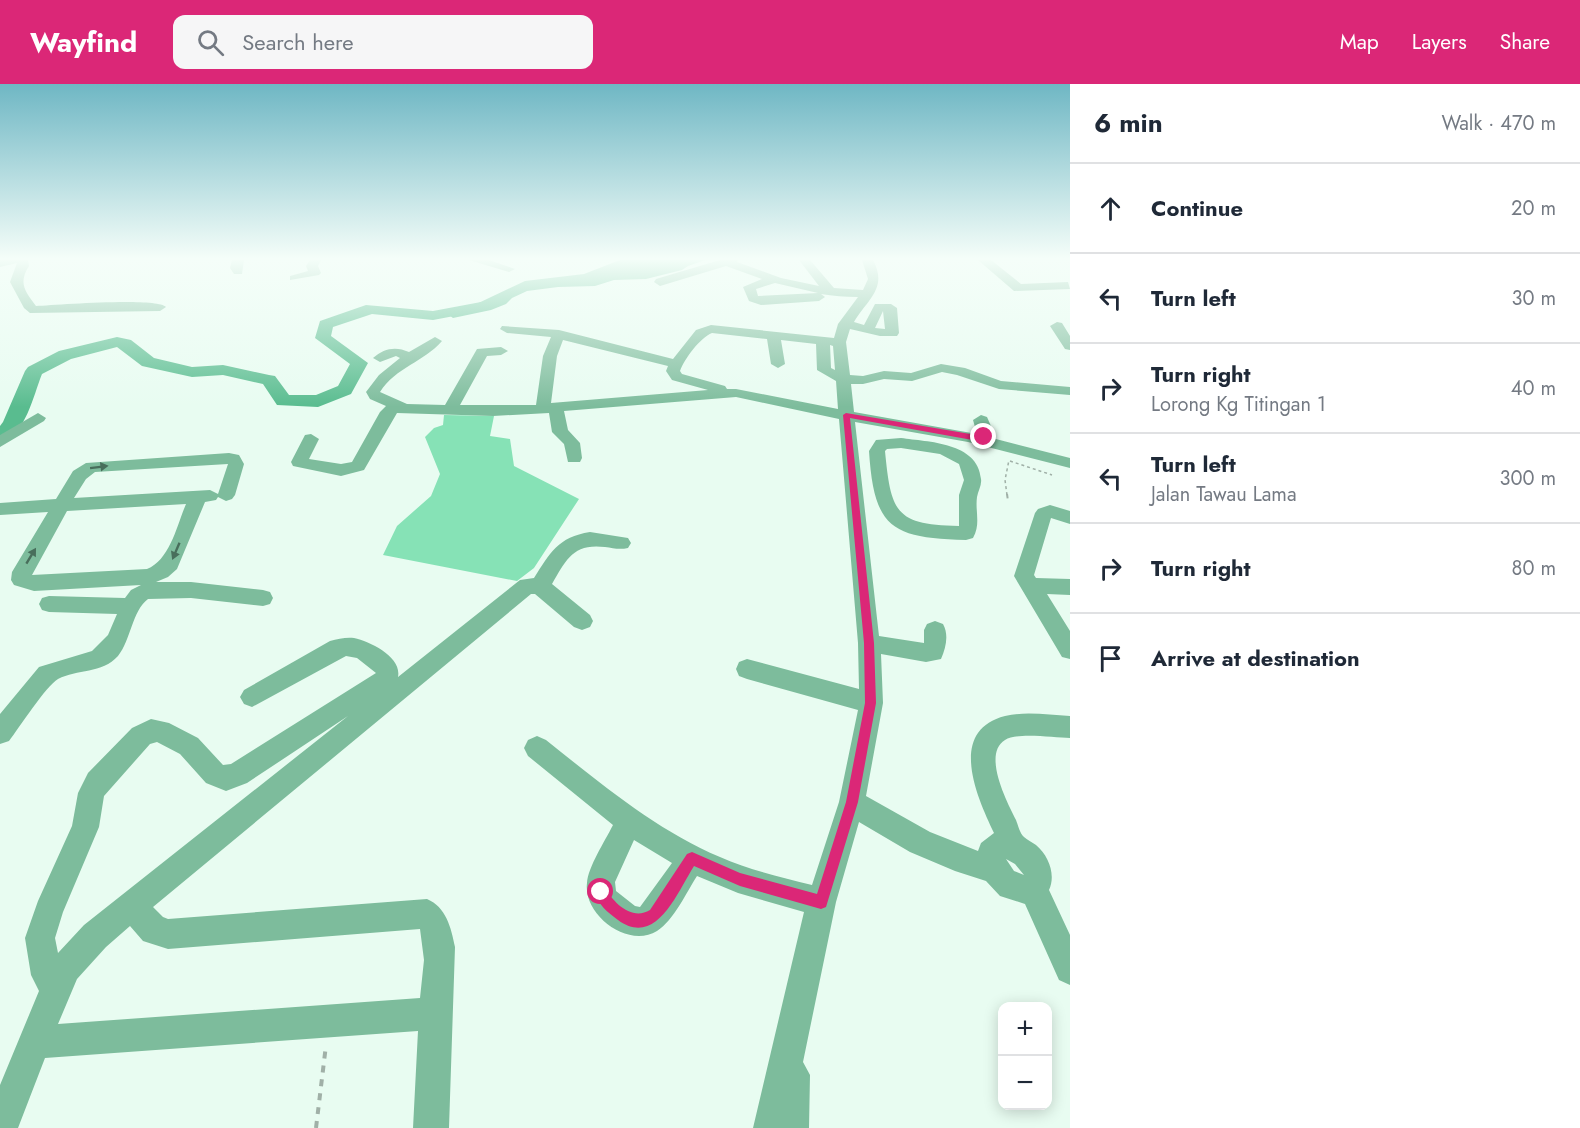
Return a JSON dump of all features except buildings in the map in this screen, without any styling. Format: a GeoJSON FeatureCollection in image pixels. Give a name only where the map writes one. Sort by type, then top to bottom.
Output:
{"type":"FeatureCollection","features":[{"type":"Feature","properties":{"kind":"street"},"geometry":{"type":"LineString","coordinates":[[31,309],[66,309]]}},
{"type":"Feature","properties":{"kind":"street"},"geometry":{"type":"LineString","coordinates":[[771,1128],[821,902],[852,802],[871,703],[869,643],[836,336],[855,309]]}},
{"type":"Feature","properties":{"kind":"street"},"geometry":{"type":"LineString","coordinates":[[868,329],[836,336],[773,335],[735,324],[703,331],[678,361],[673,371],[678,377],[736,393],[978,439],[1070,463]]}},
{"type":"Feature","properties":{"kind":"street"},"geometry":{"type":"LineString","coordinates":[[1057,326],[1070,346]]}},
{"type":"Feature","properties":{"kind":"street"},"geometry":{"type":"LineString","coordinates":[[507,329],[560,334],[607,348],[678,361]]}},
{"type":"Feature","properties":{"kind":"street"},"geometry":{"type":"LineString","coordinates":[[560,334],[549,356],[550,409],[560,432],[572,443],[574,458]]}},
{"type":"Feature","properties":{"kind":"street"},"geometry":{"type":"LineString","coordinates":[[773,335],[778,364]]}},
{"type":"Feature","properties":{"kind":"street"},"geometry":{"type":"LineString","coordinates":[[435,341],[381,379],[373,392],[375,396],[402,407],[450,410],[550,409],[627,400],[736,393]]}},
{"type":"Feature","properties":{"kind":"street"},"geometry":{"type":"LineString","coordinates":[[663,346],[678,361]]}},
{"type":"Feature","properties":{"kind":"street"},"geometry":{"type":"LineString","coordinates":[[380,358],[396,351],[412,359]]}},
{"type":"Feature","properties":{"kind":"street"},"geometry":{"type":"LineString","coordinates":[[450,410],[482,351],[501,351]]}},
{"type":"Feature","properties":{"kind":"street"},"geometry":{"type":"LineString","coordinates":[[842,379],[863,380],[884,375],[912,376],[941,368],[960,371],[999,385],[1070,391]]}},
{"type":"Feature","properties":{"kind":"street"},"geometry":{"type":"LineString","coordinates":[[311,439],[299,462],[349,470],[358,466],[388,412],[402,407]]}},
{"type":"Feature","properties":{"kind":"street"},"geometry":{"type":"LineString","coordinates":[[0,442],[38,418]]}},
{"type":"Feature","properties":{"kind":"street"},"geometry":{"type":"LineString","coordinates":[[978,439],[984,437],[986,433],[981,420]]}},
{"type":"Feature","properties":{"kind":"street"},"geometry":{"type":"LineString","coordinates":[[901,443],[949,450],[958,454],[970,466],[973,481],[968,495],[970,525],[966,533],[909,528],[896,521],[887,511],[878,481],[876,451],[882,444],[901,443]]}},
{"type":"Feature","properties":{"kind":"street"},"geometry":{"type":"LineString","coordinates":[[0,509],[61,506],[198,497],[232,495],[236,464],[233,459],[86,469],[79,475],[61,506],[21,572],[21,580],[26,583],[149,576],[161,572],[170,564],[198,497]]}},
{"type":"Feature","properties":{"kind":"street"},"geometry":{"type":"LineString","coordinates":[[852,479],[878,481]]}},
{"type":"Feature","properties":{"kind":"street"},"geometry":{"type":"LineString","coordinates":[[1070,518],[1050,511],[1044,513],[1024,571],[1024,576],[1070,650]]}},
{"type":"Feature","properties":{"kind":"street"},"geometry":{"type":"LineString","coordinates":[[540,586],[564,548],[574,542],[586,538],[621,543]]}},
{"type":"Feature","properties":{"kind":"street"},"geometry":{"type":"LineString","coordinates":[[0,1128],[55,990],[66,968],[80,950],[527,586],[540,586],[582,621]]}},
{"type":"Feature","properties":{"kind":"street"},"geometry":{"type":"LineString","coordinates":[[1032,588],[1037,586],[1070,587]]}},
{"type":"Feature","properties":{"kind":"street"},"geometry":{"type":"LineString","coordinates":[[0,733],[47,674],[57,668],[96,660],[106,654],[131,606],[141,593],[180,591],[263,598]]}},
{"type":"Feature","properties":{"kind":"street"},"geometry":{"type":"LineString","coordinates":[[49,604],[131,606]]}},
{"type":"Feature","properties":{"kind":"street"},"geometry":{"type":"LineString","coordinates":[[869,643],[926,653],[933,652],[935,630]]}},
{"type":"Feature","properties":{"kind":"street"},"geometry":{"type":"LineString","coordinates":[[55,990],[47,975],[40,938],[48,911],[86,827],[91,793],[97,782],[141,736],[152,730],[160,731],[189,746],[214,774],[225,778],[238,774],[386,679],[389,674],[388,670],[367,651],[348,646],[338,648],[252,697]]}},
{"type":"Feature","properties":{"kind":"street"},"geometry":{"type":"LineString","coordinates":[[747,669],[871,703]]}},
{"type":"Feature","properties":{"kind":"street"},"geometry":{"type":"LineString","coordinates":[[1014,847],[982,770],[982,752],[990,736],[1001,728],[1070,727]]}},
{"type":"Feature","properties":{"kind":"street"},"geometry":{"type":"LineString","coordinates":[[537,748],[629,821],[692,859],[740,879],[821,902]]}},
{"type":"Feature","properties":{"kind":"street"},"geometry":{"type":"LineString","coordinates":[[852,802],[927,847],[964,862],[994,869],[1012,887],[1027,891],[1033,889],[1039,879],[1029,857],[1006,844],[994,848],[991,854],[994,869]]}},
{"type":"Feature","properties":{"kind":"street"},"geometry":{"type":"LineString","coordinates":[[629,821],[601,881],[601,892],[606,903],[630,921],[644,921],[654,915],[692,859]]}},
{"type":"Feature","properties":{"kind":"street"},"geometry":{"type":"LineString","coordinates":[[1033,889],[1070,969]]}},
{"type":"Feature","properties":{"kind":"street"},"geometry":{"type":"LineString","coordinates":[[132,906],[154,930],[168,934],[427,914],[435,921],[439,934],[431,1128]]}},
{"type":"Feature","properties":{"kind":"street"},"geometry":{"type":"LineString","coordinates":[[34,1042],[435,1013]]}},
{"type":"Feature","properties":{"kind":"street"},"geometry":{"type":"LineString","coordinates":[[791,1128],[795,1026]]}},
{"type":"Feature","properties":{"kind":"path"},"geometry":{"type":"LineString","coordinates":[[978,439],[1005,456],[1010,462],[1052,475]]}},
{"type":"Feature","properties":{"kind":"path"},"geometry":{"type":"LineString","coordinates":[[1008,501],[1005,480],[1010,462]]}},
{"type":"Feature","properties":{"kind":"path"},"geometry":{"type":"LineString","coordinates":[[316,1128],[328,1022]]}},
{"type":"Feature","properties":{"kind":"shaded area"},"geometry":{"type":"Polygon","coordinates":[[[461,309],[494,309],[453,318],[445,312],[461,309]]]}},
{"type":"Feature","properties":{"kind":"shaded area"},"geometry":{"type":"Polygon","coordinates":[[[444,415],[494,416],[490,436],[510,439],[514,466],[579,499],[534,568],[517,581],[383,555],[397,526],[431,496],[440,474],[425,437],[434,428],[443,425],[444,415]]]}},
{"type":"Feature","properties":{"kind":"waterway"},"geometry":{"type":"LineString","coordinates":[[0,436],[12,425],[34,371],[65,355],[117,342],[125,344],[148,362],[192,372],[223,370],[269,380],[284,401],[318,401],[345,390],[359,363],[323,338],[326,324],[356,312],[372,309],[433,315],[474,309]]}},
{"type":"Feature","properties":{"kind":"route"},"geometry":{"type":"LineString","coordinates":[[601,892],[606,903],[630,921],[644,921],[654,915],[692,859],[740,879],[821,902],[852,802],[871,703],[869,643],[846,415],[978,439],[984,437]]}}]}
